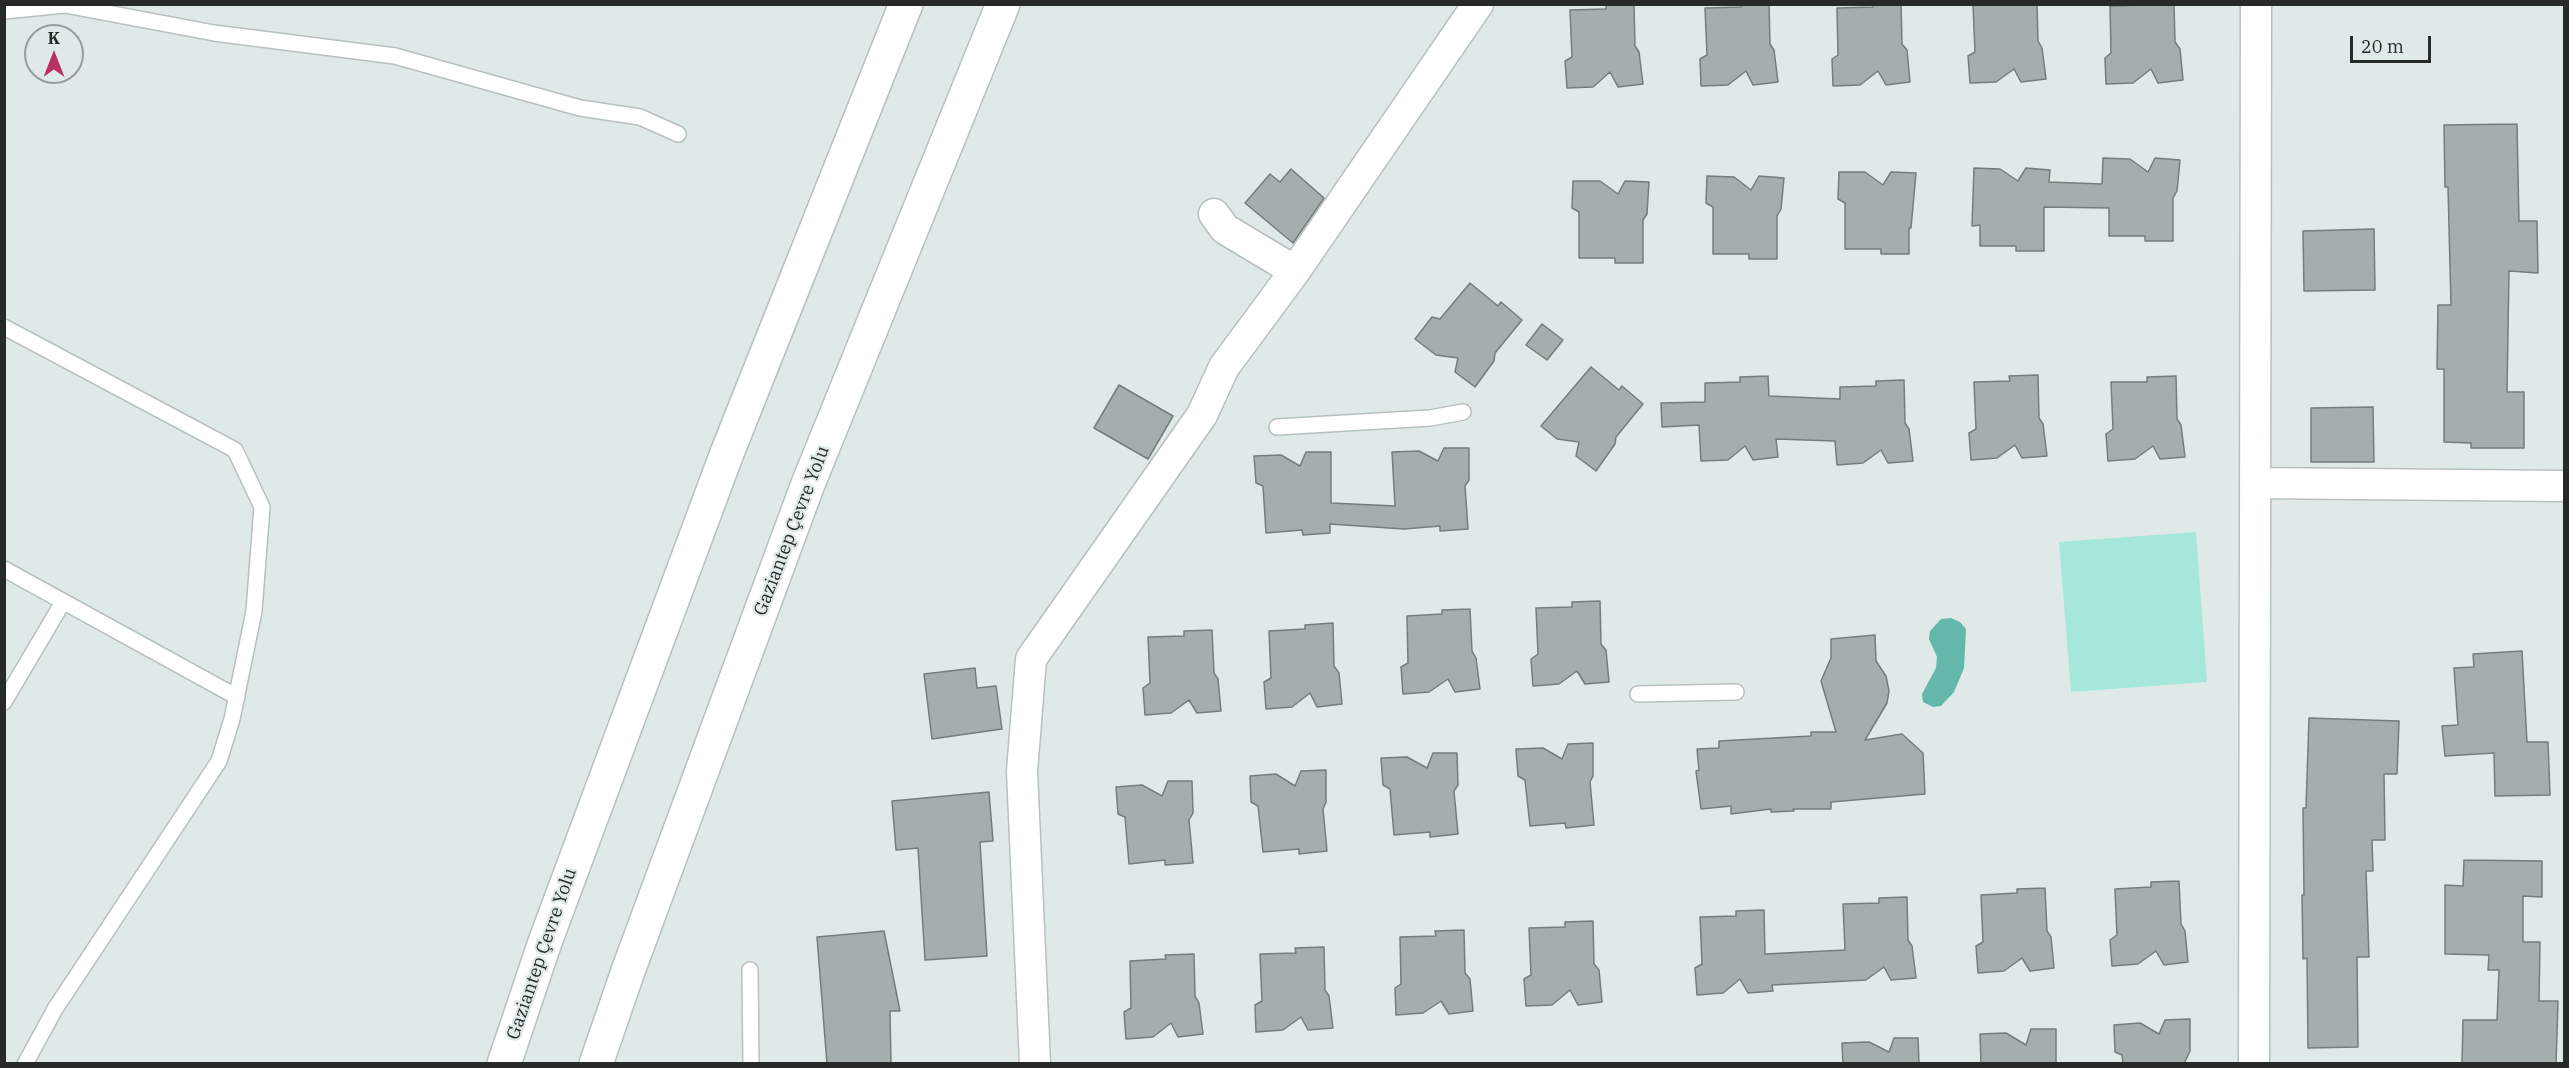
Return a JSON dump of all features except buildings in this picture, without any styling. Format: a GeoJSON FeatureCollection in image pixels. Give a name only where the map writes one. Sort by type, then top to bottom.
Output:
{"type":"FeatureCollection","features":[{"type":"Feature","properties":{"kind":"highway","name":"Gaziantep Çevre Yolu"},"geometry":{"type":"LineString","coordinates":[[504,1064],[545,942],[727,453],[906,4]]}},
{"type":"Feature","properties":{"kind":"highway","name":"Gaziantep Çevre Yolu"},"geometry":{"type":"LineString","coordinates":[[596,1064],[636,949],[808,484],[1003,4]]}},
{"type":"Feature","properties":{"kind":"street"},"geometry":{"type":"LineString","coordinates":[[1035,1064],[1022,771],[1031,658],[1202,415],[1224,367],[1295,271],[1478,4]]}},
{"type":"Feature","properties":{"kind":"street"},"geometry":{"type":"LineString","coordinates":[[2254,1064],[2256,4]]}},
{"type":"Feature","properties":{"kind":"street"},"geometry":{"type":"LineString","coordinates":[[1214,214],[1225,229],[1295,271]]}},
{"type":"Feature","properties":{"kind":"street"},"geometry":{"type":"LineString","coordinates":[[2255,483],[2565,486]]}},
{"type":"Feature","properties":{"kind":"lane"},"geometry":{"type":"LineString","coordinates":[[4,11],[65,5],[214,33],[395,56],[580,108],[640,117],[678,134]]}},
{"type":"Feature","properties":{"kind":"lane"},"geometry":{"type":"LineString","coordinates":[[4,327],[235,450],[262,507],[254,611],[237,696],[219,761],[55,1009],[25,1064]]}},
{"type":"Feature","properties":{"kind":"lane"},"geometry":{"type":"LineString","coordinates":[[1277,427],[1430,418],[1463,412]]}},
{"type":"Feature","properties":{"kind":"lane"},"geometry":{"type":"LineString","coordinates":[[6,574],[63,602],[237,696]]}},
{"type":"Feature","properties":{"kind":"lane"},"geometry":{"type":"LineString","coordinates":[[4,702],[63,602]]}},
{"type":"Feature","properties":{"kind":"lane"},"geometry":{"type":"LineString","coordinates":[[1638,694],[1736,692]]}},
{"type":"Feature","properties":{"kind":"lane"},"geometry":{"type":"LineString","coordinates":[[750,970],[751,1064]]}},
{"type":"Feature","properties":{"kind":"shaded area"},"geometry":{"type":"Polygon","coordinates":[[[2196,532],[2207,682],[2071,692],[2059,542],[2196,532]]]}},
{"type":"Feature","properties":{"kind":"shaded area"},"geometry":{"type":"Polygon","coordinates":[[[1951,618],[1960,622],[1966,629],[1964,668],[1954,692],[1941,706],[1933,707],[1923,702],[1922,694],[1936,668],[1937,657],[1929,639],[1930,631],[1941,619],[1951,618]]]}}]}
